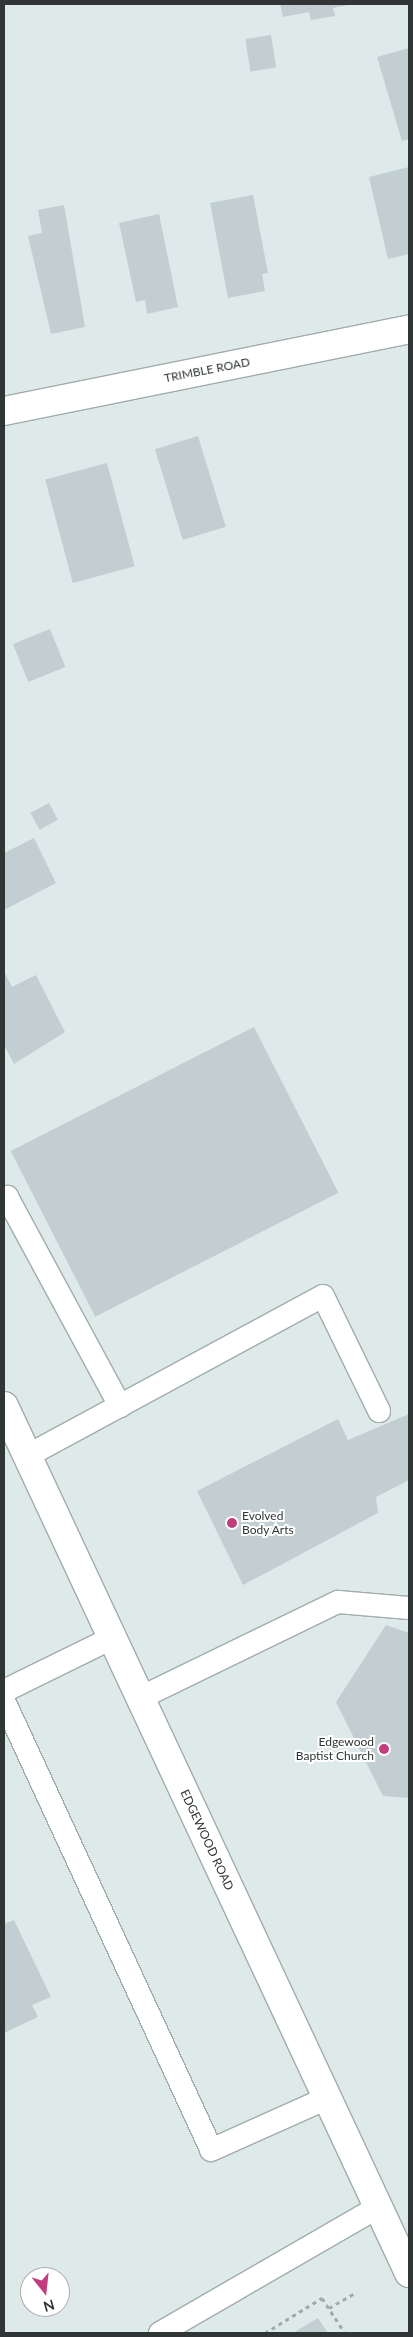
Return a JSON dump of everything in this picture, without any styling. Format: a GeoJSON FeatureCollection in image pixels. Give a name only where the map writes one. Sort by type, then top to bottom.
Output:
{"type":"FeatureCollection","features":[{"type":"Feature","properties":{"kind":"main road","name":"TRIMBLE ROAD"},"geometry":{"type":"LineString","coordinates":[[4,411],[409,329]]}},
{"type":"Feature","properties":{"kind":"main road","name":"EDGEWOOD ROAD"},"geometry":{"type":"LineString","coordinates":[[4,1406],[409,2273]]}},
{"type":"Feature","properties":{"kind":"lane"},"geometry":{"type":"LineString","coordinates":[[5,1196],[120,1406]]}},
{"type":"Feature","properties":{"kind":"lane"},"geometry":{"type":"LineString","coordinates":[[27,1456],[323,1296],[379,1411]]}},
{"type":"Feature","properties":{"kind":"lane"},"geometry":{"type":"LineString","coordinates":[[140,1698],[338,1602],[409,1608]]}},
{"type":"Feature","properties":{"kind":"lane"},"geometry":{"type":"LineString","coordinates":[[4,1690],[112,1638]]}},
{"type":"Feature","properties":{"kind":"lane"},"geometry":{"type":"LineString","coordinates":[[4,1702],[211,2150],[327,2098]]}},
{"type":"Feature","properties":{"kind":"lane"},"geometry":{"type":"LineString","coordinates":[[160,2333],[378,2207]]}},
{"type":"Feature","properties":{"kind":"path"},"geometry":{"type":"LineString","coordinates":[[329,2308],[357,2292]]}},
{"type":"Feature","properties":{"kind":"path"},"geometry":{"type":"LineString","coordinates":[[265,2333],[322,2298],[345,2333]]}},
{"type":"Feature","properties":{"kind":"building"},"geometry":{"type":"Polygon","coordinates":[[[280,4],[348,5],[333,8],[335,16],[311,20],[309,12],[283,17],[280,4]]]}},
{"type":"Feature","properties":{"kind":"building"},"geometry":{"type":"Polygon","coordinates":[[[271,35],[276,68],[250,72],[245,39],[271,35]]]}},
{"type":"Feature","properties":{"kind":"building"},"geometry":{"type":"Polygon","coordinates":[[[409,48],[409,139],[402,141],[377,57],[409,48]]]}},
{"type":"Feature","properties":{"kind":"building"},"geometry":{"type":"Polygon","coordinates":[[[409,167],[409,254],[388,259],[369,177],[409,167]]]}},
{"type":"Feature","properties":{"kind":"building"},"geometry":{"type":"Polygon","coordinates":[[[253,195],[268,273],[262,274],[265,291],[228,298],[210,203],[253,195]]]}},
{"type":"Feature","properties":{"kind":"building"},"geometry":{"type":"Polygon","coordinates":[[[64,205],[85,327],[51,334],[28,236],[42,233],[38,210],[64,205]]]}},
{"type":"Feature","properties":{"kind":"building"},"geometry":{"type":"Polygon","coordinates":[[[159,214],[178,307],[147,314],[145,300],[136,302],[119,223],[159,214]]]}},
{"type":"Feature","properties":{"kind":"building"},"geometry":{"type":"Polygon","coordinates":[[[198,436],[226,527],[183,540],[155,449],[198,436]]]}},
{"type":"Feature","properties":{"kind":"building"},"geometry":{"type":"Polygon","coordinates":[[[107,463],[135,566],[73,583],[45,480],[107,463]]]}},
{"type":"Feature","properties":{"kind":"building"},"geometry":{"type":"Polygon","coordinates":[[[50,629],[65,667],[28,682],[13,644],[50,629]]]}},
{"type":"Feature","properties":{"kind":"building"},"geometry":{"type":"Polygon","coordinates":[[[49,803],[58,820],[39,830],[30,813],[49,803]]]}},
{"type":"Feature","properties":{"kind":"building"},"geometry":{"type":"Polygon","coordinates":[[[34,838],[56,883],[4,910],[4,853],[34,838]]]}},
{"type":"Feature","properties":{"kind":"building"},"geometry":{"type":"Polygon","coordinates":[[[4,971],[12,987],[36,975],[65,1032],[14,1064],[4,1045],[4,971]]]}},
{"type":"Feature","properties":{"kind":"building"},"geometry":{"type":"Polygon","coordinates":[[[254,1027],[338,1193],[95,1317],[11,1151],[254,1027]]]}},
{"type":"Feature","properties":{"kind":"building"},"geometry":{"type":"Polygon","coordinates":[[[409,1414],[409,1480],[376,1497],[378,1513],[243,1585],[197,1491],[338,1419],[348,1440],[409,1414]]]}},
{"type":"Feature","properties":{"kind":"building","name":"Edgewood Baptist Church"},"geometry":{"type":"Polygon","coordinates":[[[386,1625],[409,1633],[409,1798],[383,1796],[336,1702],[386,1625]]]}},
{"type":"Feature","properties":{"kind":"building"},"geometry":{"type":"Polygon","coordinates":[[[14,1920],[51,1997],[32,2005],[38,2017],[4,2033],[4,1924],[14,1920]]]}},
{"type":"Feature","properties":{"kind":"building"},"geometry":{"type":"Polygon","coordinates":[[[318,2318],[328,2333],[293,2333],[318,2318]]]}},
{"type":"Feature","properties":{"kind":"place","name":"Evolved Body Arts"},"geometry":{"type":"Point","coordinates":[232,1523]}},
{"type":"Feature","properties":{"kind":"place","name":"Edgewood Baptist Church"},"geometry":{"type":"Point","coordinates":[384,1749]}}]}
